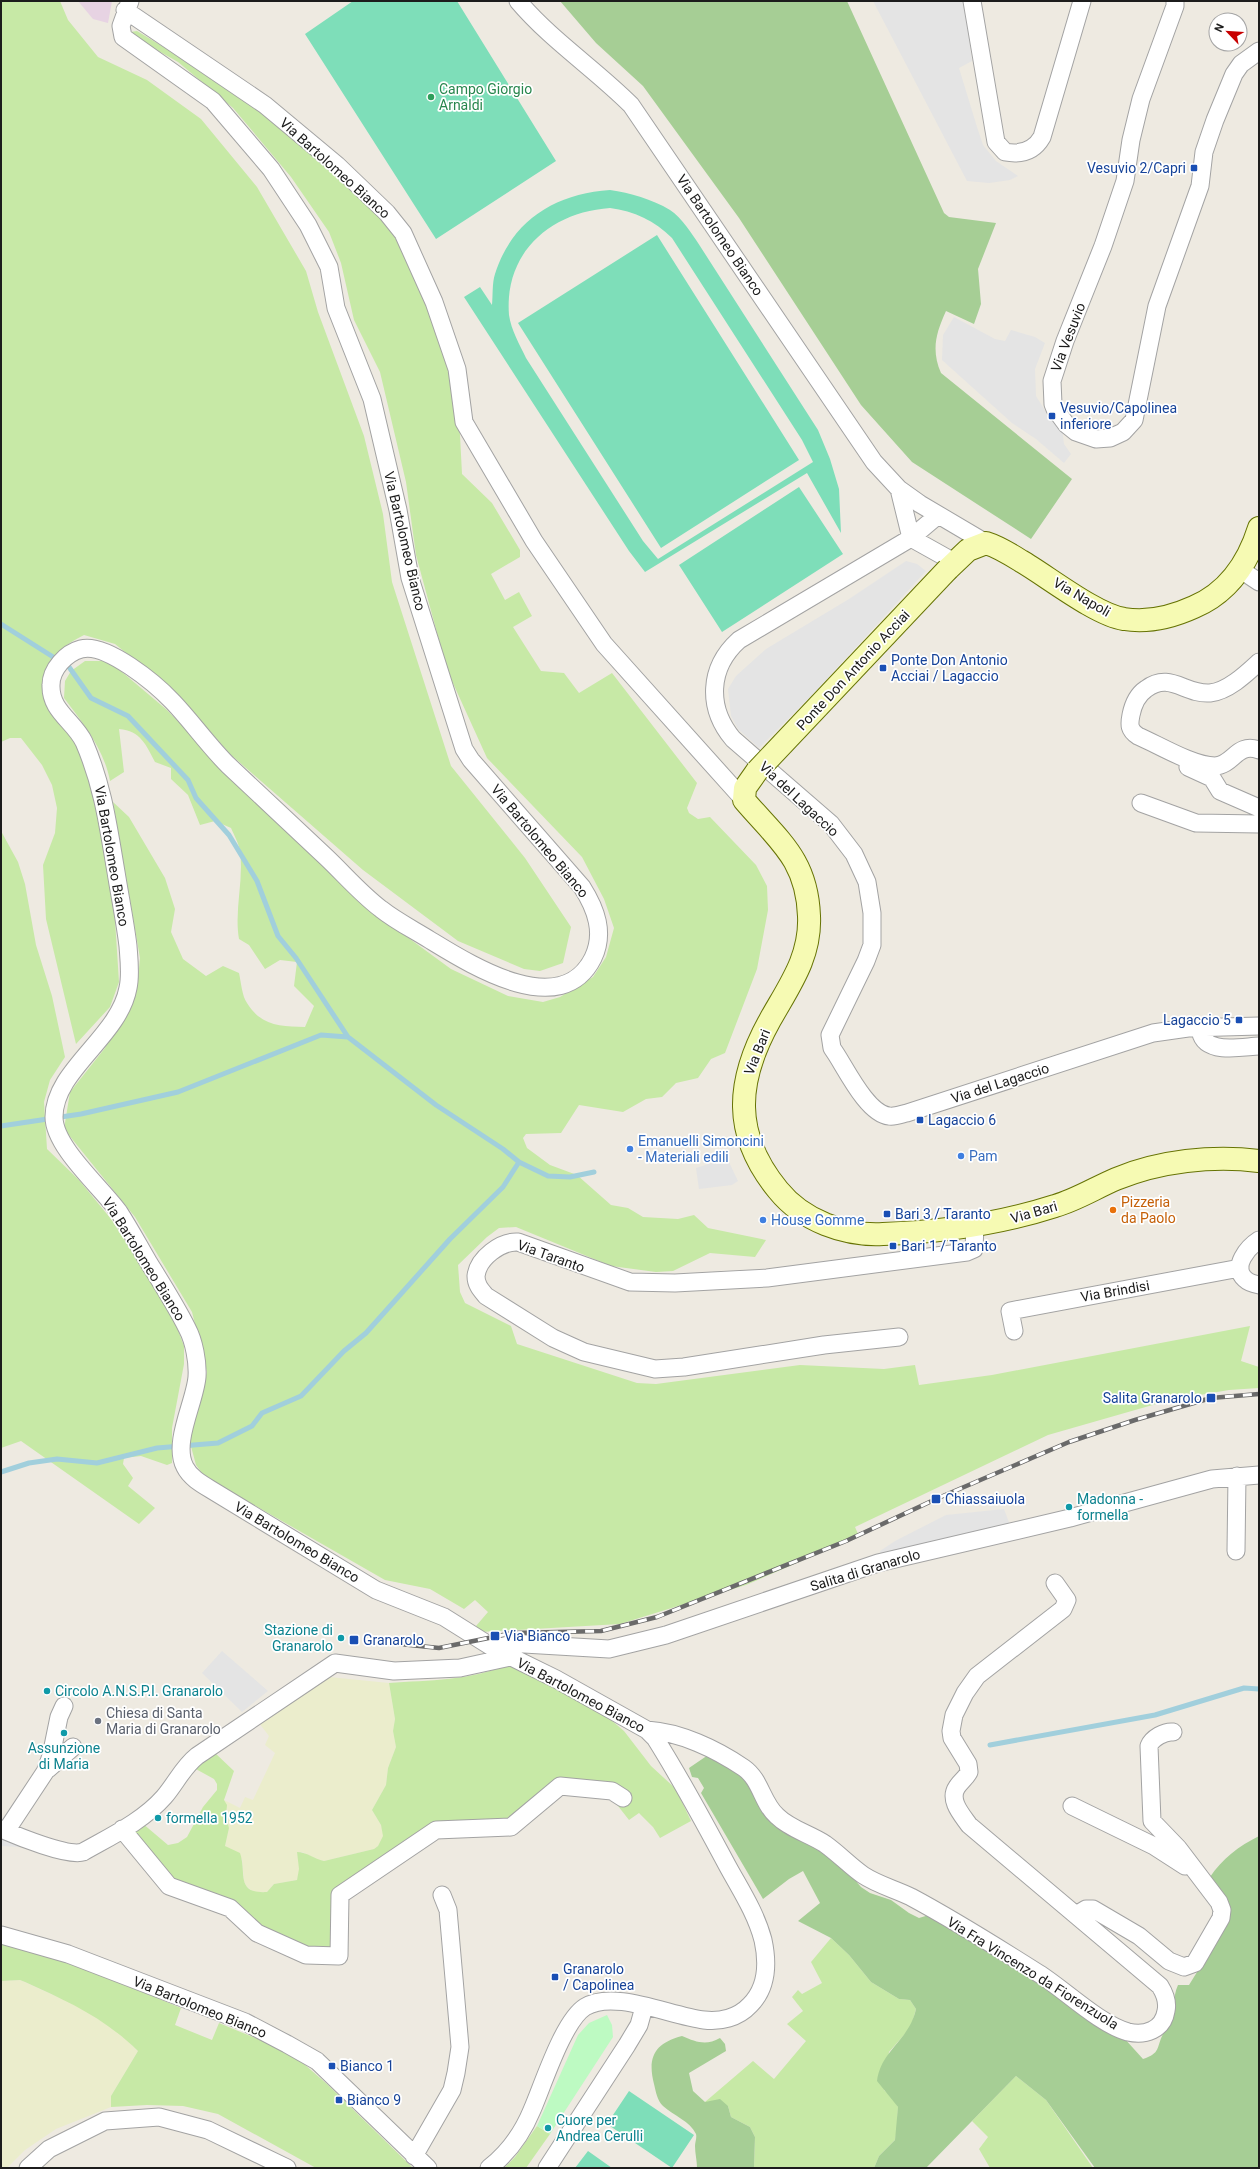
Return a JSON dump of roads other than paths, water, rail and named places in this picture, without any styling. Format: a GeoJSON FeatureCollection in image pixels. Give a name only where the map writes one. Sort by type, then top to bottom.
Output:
{"type":"FeatureCollection","features":[{"type":"Feature","properties":{"kind":"street","name":"Via Bartolomeo Bianco"},"geometry":{"type":"LineString","coordinates":[[518,1],[556,38],[609,83],[631,105],[874,462],[899,489],[937,516],[986,543]]}},
{"type":"Feature","properties":{"kind":"street"},"geometry":{"type":"LineString","coordinates":[[972,1],[996,142],[1005,152],[1018,153],[1032,149],[1042,137],[1082,1]]}},
{"type":"Feature","properties":{"kind":"street","name":"Via Vesuvio"},"geometry":{"type":"LineString","coordinates":[[1175,1],[1175,6],[1141,99],[1131,140],[1125,181],[1103,246],[1053,374],[1053,404],[1061,418],[1076,432],[1096,439],[1110,438],[1123,432],[1134,420],[1157,306],[1200,186],[1204,152],[1234,74],[1241,64],[1259,51]]}},
{"type":"Feature","properties":{"kind":"street","name":"Via Bartolomeo Bianco"},"geometry":{"type":"LineString","coordinates":[[489,2168],[507,2151],[525,2124],[566,2031],[578,2012],[589,2005],[610,2000],[623,2001],[705,2020],[722,2020],[744,2011],[757,1996],[765,1976],[766,1963],[763,1940],[749,1906],[696,1808],[655,1738],[647,1730],[556,1678],[495,1649],[444,1617],[376,1590],[210,1489],[189,1473],[181,1457],[182,1442],[197,1372],[190,1334],[118,1211],[60,1138],[54,1122],[55,1105],[62,1086],[104,1035],[122,1007],[128,989],[129,978],[127,944],[103,792],[80,734],[56,708],[52,696],[51,685],[55,671],[59,663],[77,650],[94,648],[112,656],[170,699],[223,760],[382,910],[461,959],[516,984],[535,988],[551,987],[567,982],[582,974],[591,962],[597,948],[599,934],[597,918],[592,903],[582,887],[471,760],[464,749],[410,578],[398,510],[372,399],[336,308],[329,267],[308,225],[271,169],[213,101],[125,40],[121,28],[127,6],[265,105],[337,165],[387,213],[403,233],[434,302],[457,369],[464,422],[534,541],[604,644],[744,800]]}},
{"type":"Feature","properties":{"kind":"street","name":"Via Bartolomeo Bianco"},"geometry":{"type":"LineString","coordinates":[[899,489],[911,538]]}},
{"type":"Feature","properties":{"kind":"street","name":"Via del Lagaccio"},"geometry":{"type":"LineString","coordinates":[[937,516],[911,538],[739,640],[725,654],[718,669],[714,693],[718,716],[733,739],[831,824],[854,854],[867,882],[872,913],[872,945],[866,961],[830,1035],[832,1048],[873,1108],[889,1116],[897,1116],[1153,1033],[1200,1027],[1259,1026]]}},
{"type":"Feature","properties":{"kind":"street","name":"Via Napoli"},"geometry":{"type":"LineString","coordinates":[[986,543],[1015,557],[1102,611],[1122,619],[1154,620],[1185,611],[1215,595],[1230,583],[1241,570],[1259,528]]}},
{"type":"Feature","properties":{"kind":"street"},"geometry":{"type":"LineString","coordinates":[[911,538],[951,566],[968,550],[986,543]]}},
{"type":"Feature","properties":{"kind":"street","name":"Ponte Don Antonio Acciai"},"geometry":{"type":"LineString","coordinates":[[744,800],[745,788],[757,771],[951,566]]}},
{"type":"Feature","properties":{"kind":"street"},"geometry":{"type":"LineString","coordinates":[[1241,570],[1259,582]]}},
{"type":"Feature","properties":{"kind":"street"},"geometry":{"type":"LineString","coordinates":[[1259,662],[1245,675],[1211,693],[1197,692],[1164,682],[1154,684],[1140,694],[1132,708],[1129,724],[1132,732],[1138,736],[1200,763],[1217,766],[1230,760],[1241,750],[1247,747],[1259,750]]}},
{"type":"Feature","properties":{"kind":"street"},"geometry":{"type":"LineString","coordinates":[[1137,744],[1212,778],[1220,791],[1259,808]]}},
{"type":"Feature","properties":{"kind":"street","name":"Via Bari"},"geometry":{"type":"LineString","coordinates":[[744,800],[780,839],[797,864],[806,888],[809,916],[808,939],[799,969],[770,1021],[746,1073],[744,1088],[746,1125],[762,1168],[780,1193],[801,1210],[825,1224],[851,1233],[899,1234],[975,1226],[1058,1205],[1142,1170],[1193,1161],[1238,1158],[1259,1161]]}},
{"type":"Feature","properties":{"kind":"street"},"geometry":{"type":"LineString","coordinates":[[1141,803],[1196,823],[1259,824]]}},
{"type":"Feature","properties":{"kind":"street"},"geometry":{"type":"LineString","coordinates":[[1200,1027],[1200,1036],[1204,1042],[1216,1047],[1259,1046]]}},
{"type":"Feature","properties":{"kind":"street","name":"Via Taranto"},"geometry":{"type":"LineString","coordinates":[[899,1337],[824,1345],[684,1367],[655,1369],[584,1352],[553,1338],[486,1296],[478,1287],[476,1276],[482,1264],[490,1254],[509,1242],[518,1242],[630,1282],[675,1284],[767,1278],[967,1252],[974,1249],[976,1244],[975,1226]]}},
{"type":"Feature","properties":{"kind":"street"},"geometry":{"type":"LineString","coordinates":[[1259,1240],[1246,1252],[1240,1268],[1241,1275],[1246,1280],[1259,1285]]}},
{"type":"Feature","properties":{"kind":"street","name":"Via Brindisi"},"geometry":{"type":"LineString","coordinates":[[1014,1331],[1010,1311],[1240,1268]]}},
{"type":"Feature","properties":{"kind":"street","name":"Salita di Granarolo"},"geometry":{"type":"LineString","coordinates":[[495,1649],[505,1644],[609,1649],[666,1635],[878,1563],[1070,1518],[1189,1485],[1237,1476],[1259,1475]]}},
{"type":"Feature","properties":{"kind":"street"},"geometry":{"type":"LineString","coordinates":[[1236,1551],[1237,1476]]}},
{"type":"Feature","properties":{"kind":"street","name":"Via Fra Vincenzo da Fiorenzuola"},"geometry":{"type":"LineString","coordinates":[[647,1730],[665,1732],[687,1740],[711,1749],[734,1762],[756,1779],[777,1816],[838,1853],[862,1875],[911,1897],[972,1933],[1040,1974],[1120,2029],[1140,2034],[1150,2032],[1159,2024],[1166,2013],[1166,2000],[1160,1986],[969,1825],[960,1812],[953,1796],[956,1788],[969,1772],[968,1764],[952,1738],[951,1731],[954,1715],[965,1693],[977,1676],[1063,1609],[1067,1600],[1055,1583]]}},
{"type":"Feature","properties":{"kind":"street"},"geometry":{"type":"LineString","coordinates":[[73,1747],[57,1759],[45,1772],[4,1830],[65,1852],[78,1854],[139,1818],[164,1797],[188,1765],[197,1756],[332,1664],[394,1671],[460,1668],[510,1657]]}},
{"type":"Feature","properties":{"kind":"street"},"geometry":{"type":"LineString","coordinates":[[45,1772],[51,1756],[59,1717],[64,1706]]}},
{"type":"Feature","properties":{"kind":"street"},"geometry":{"type":"LineString","coordinates":[[1076,1915],[1086,1909],[1092,1909],[1139,1936],[1169,1961],[1180,1966],[1188,1967],[1199,1957],[1222,1914],[1219,1902],[1198,1874],[1152,1821],[1149,1746],[1153,1739],[1169,1731],[1173,1732]]}},
{"type":"Feature","properties":{"kind":"street"},"geometry":{"type":"LineString","coordinates":[[122,1829],[170,1886],[230,1908],[257,1933],[306,1955],[339,1956],[340,1895],[436,1830],[511,1827],[560,1786],[612,1790],[623,1798]]}},
{"type":"Feature","properties":{"kind":"street"},"geometry":{"type":"LineString","coordinates":[[1072,1806],[1154,1846],[1198,1874]]}},
{"type":"Feature","properties":{"kind":"street"},"geometry":{"type":"LineString","coordinates":[[414,2156],[452,2090],[460,2048],[448,1910],[442,1895]]}},
{"type":"Feature","properties":{"kind":"street","name":"Via Bartolomeo Bianco"},"geometry":{"type":"LineString","coordinates":[[1,1935],[68,1954],[245,2022],[287,2044],[317,2061],[428,2168]]}},
{"type":"Feature","properties":{"kind":"street"},"geometry":{"type":"LineString","coordinates":[[547,2168],[627,2045],[639,2025],[644,2007]]}},
{"type":"Feature","properties":{"kind":"street"},"geometry":{"type":"LineString","coordinates":[[28,2168],[49,2149],[104,2121],[159,2117],[208,2130],[287,2168]]}},
{"type":"Feature","properties":{"kind":"waterway"},"geometry":{"type":"LineString","coordinates":[[1,624],[69,667],[91,698],[128,716],[188,780],[196,798],[229,835],[257,881],[278,936],[296,958],[348,1037],[436,1105],[503,1149],[519,1162],[548,1176],[570,1177],[594,1172]]}},
{"type":"Feature","properties":{"kind":"waterway"},"geometry":{"type":"LineString","coordinates":[[1,1126],[81,1114],[178,1092],[321,1035],[348,1037]]}},
{"type":"Feature","properties":{"kind":"waterway"},"geometry":{"type":"LineString","coordinates":[[1,1472],[29,1463],[57,1459],[97,1463],[157,1448],[218,1443],[252,1426],[262,1413],[301,1396],[344,1351],[366,1333],[450,1239],[503,1187],[519,1162]]}},
{"type":"Feature","properties":{"kind":"waterway"},"geometry":{"type":"LineString","coordinates":[[990,1745],[1155,1715],[1244,1688],[1259,1689]]}},
{"type":"Feature","properties":{"kind":"railway"},"geometry":{"type":"LineString","coordinates":[[371,1641],[439,1648],[513,1633],[601,1631],[657,1617],[846,1541],[936,1499],[1069,1442],[1135,1420],[1211,1398],[1259,1394]]}},
{"type":"Feature","properties":{"kind":"place","name":"Campo Giorgio Arnaldi"},"geometry":{"type":"Point","coordinates":[431,97]}},
{"type":"Feature","properties":{"kind":"place","name":"Vesuvio 2/Capri"},"geometry":{"type":"Point","coordinates":[1194,168]}},
{"type":"Feature","properties":{"kind":"place","name":"Vesuvio/Capolinea inferiore"},"geometry":{"type":"Point","coordinates":[1052,416]}},
{"type":"Feature","properties":{"kind":"place","name":"Ponte Don Antonio Acciai / Lagaccio"},"geometry":{"type":"Point","coordinates":[883,668]}},
{"type":"Feature","properties":{"kind":"place","name":"Lagaccio 5"},"geometry":{"type":"Point","coordinates":[1239,1020]}},
{"type":"Feature","properties":{"kind":"place","name":"Lagaccio 6"},"geometry":{"type":"Point","coordinates":[920,1120]}},
{"type":"Feature","properties":{"kind":"place","name":"Emanuelli Simoncini - Materiali edili"},"geometry":{"type":"Point","coordinates":[630,1149]}},
{"type":"Feature","properties":{"kind":"place","name":"Pam"},"geometry":{"type":"Point","coordinates":[961,1156]}},
{"type":"Feature","properties":{"kind":"place","name":"Pizzeria da Paolo"},"geometry":{"type":"Point","coordinates":[1113,1210]}},
{"type":"Feature","properties":{"kind":"place","name":"Bari 3 / Taranto"},"geometry":{"type":"Point","coordinates":[887,1214]}},
{"type":"Feature","properties":{"kind":"place","name":"House Gomme"},"geometry":{"type":"Point","coordinates":[763,1220]}},
{"type":"Feature","properties":{"kind":"place","name":"Bari 1 / Taranto"},"geometry":{"type":"Point","coordinates":[893,1246]}},
{"type":"Feature","properties":{"kind":"place","name":"Salita Granarolo"},"geometry":{"type":"Point","coordinates":[1211,1398]}},
{"type":"Feature","properties":{"kind":"place","name":"Chiassaiuola"},"geometry":{"type":"Point","coordinates":[936,1499]}},
{"type":"Feature","properties":{"kind":"place","name":"Madonna - formella"},"geometry":{"type":"Point","coordinates":[1069,1507]}},
{"type":"Feature","properties":{"kind":"place","name":"Via Bianco"},"geometry":{"type":"Point","coordinates":[495,1636]}},
{"type":"Feature","properties":{"kind":"place","name":"Stazione di Granarolo"},"geometry":{"type":"Point","coordinates":[341,1638]}},
{"type":"Feature","properties":{"kind":"place","name":"Granarolo"},"geometry":{"type":"Point","coordinates":[354,1640]}},
{"type":"Feature","properties":{"kind":"place","name":"Circolo A.N.S.P.I. Granarolo"},"geometry":{"type":"Point","coordinates":[47,1691]}},
{"type":"Feature","properties":{"kind":"place","name":"Chiesa di Santa Maria di Granarolo"},"geometry":{"type":"Point","coordinates":[98,1721]}},
{"type":"Feature","properties":{"kind":"place","name":"Assunzione di Maria"},"geometry":{"type":"Point","coordinates":[64,1733]}},
{"type":"Feature","properties":{"kind":"place","name":"formella 1952"},"geometry":{"type":"Point","coordinates":[158,1818]}},
{"type":"Feature","properties":{"kind":"place","name":"Granarolo / Capolinea"},"geometry":{"type":"Point","coordinates":[555,1977]}},
{"type":"Feature","properties":{"kind":"place","name":"Bianco 1"},"geometry":{"type":"Point","coordinates":[332,2066]}},
{"type":"Feature","properties":{"kind":"place","name":"Bianco 9"},"geometry":{"type":"Point","coordinates":[339,2100]}},
{"type":"Feature","properties":{"kind":"place","name":"Cuore per Andrea Cerulli"},"geometry":{"type":"Point","coordinates":[548,2128]}}]}
